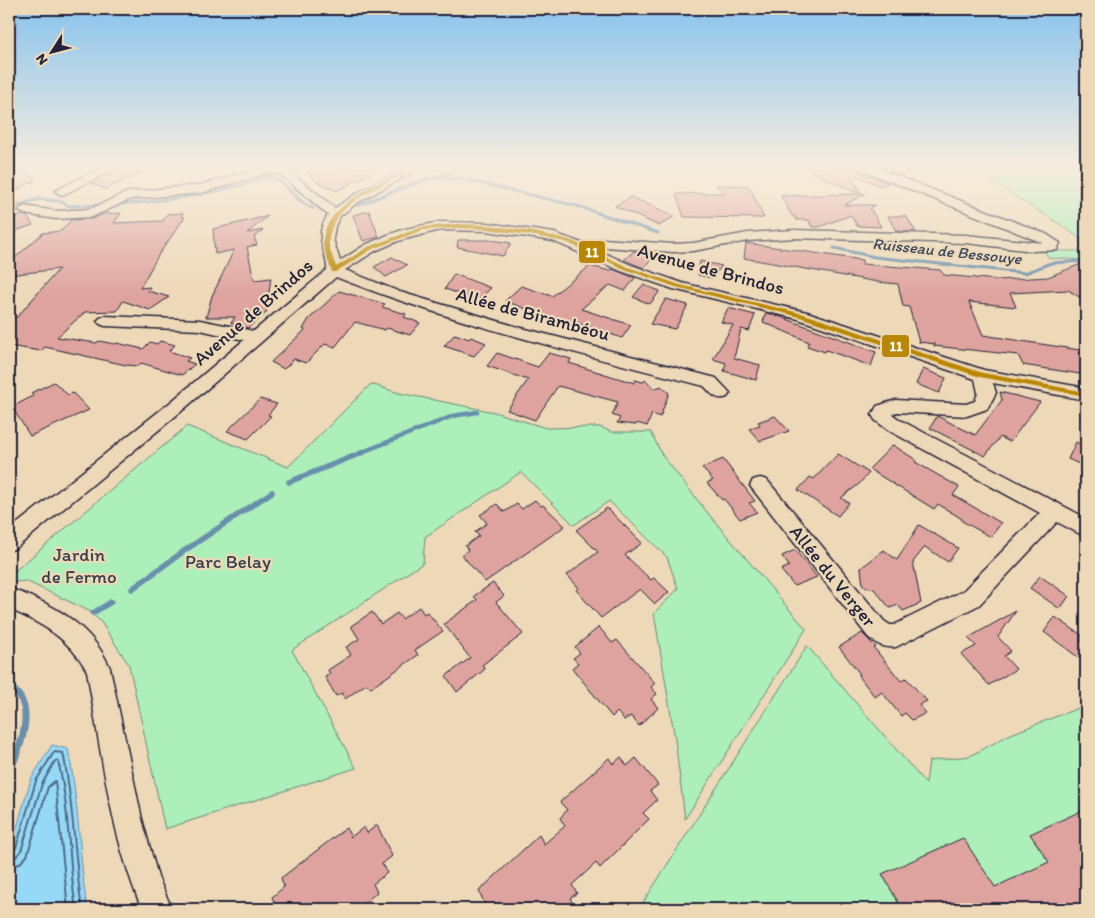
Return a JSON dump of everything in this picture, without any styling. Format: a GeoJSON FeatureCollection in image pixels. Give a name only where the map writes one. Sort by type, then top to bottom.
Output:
{"type":"FeatureCollection","features":[{"type":"Feature","properties":{"kind":"street"},"geometry":{"type":"LineString","coordinates":[[24,210],[56,215],[92,213],[99,210]]}},
{"type":"Feature","properties":{"kind":"street"},"geometry":{"type":"LineString","coordinates":[[330,210],[335,214]]}},
{"type":"Feature","properties":{"kind":"street"},"geometry":{"type":"LineString","coordinates":[[334,271],[335,263],[326,242],[329,225],[335,214],[340,210]]}},
{"type":"Feature","properties":{"kind":"street"},"geometry":{"type":"LineString","coordinates":[[586,250],[604,243],[693,247],[748,236],[794,234],[966,239],[1033,247],[1052,247],[1052,244],[1041,237],[972,210]]}},
{"type":"Feature","properties":{"kind":"street","name":"Avenue de Brindos"},"geometry":{"type":"LineString","coordinates":[[9,542],[178,405],[334,271],[370,248],[393,238],[410,232],[440,226],[487,227],[568,241],[626,268],[678,286],[802,315],[982,375],[1086,394]]}},
{"type":"Feature","properties":{"kind":"street","name":"Allée de Birambéou"},"geometry":{"type":"LineString","coordinates":[[334,271],[395,295],[505,328],[710,382],[721,393]]}},
{"type":"Feature","properties":{"kind":"street"},"geometry":{"type":"LineString","coordinates":[[105,321],[200,325],[256,337]]}},
{"type":"Feature","properties":{"kind":"street"},"geometry":{"type":"LineString","coordinates":[[982,375],[987,393],[981,404],[967,410],[896,406],[883,411],[881,415],[894,425],[1086,528]]}},
{"type":"Feature","properties":{"kind":"street","name":"Allée du Verger"},"geometry":{"type":"LineString","coordinates":[[760,486],[876,629],[886,637],[896,636],[971,598],[1055,511]]}},
{"type":"Feature","properties":{"kind":"street"},"geometry":{"type":"LineString","coordinates":[[9,598],[48,614],[68,628],[89,649],[98,668],[128,819],[144,879],[157,909]]}},
{"type":"Feature","properties":{"kind":"green space"},"geometry":{"type":"Polygon","coordinates":[[[1037,210],[1086,210],[1086,260],[1049,258],[1044,251],[1080,251],[1083,241],[1037,210]]]}},
{"type":"Feature","properties":{"kind":"green space","name":"Parc Belay"},"geometry":{"type":"Polygon","coordinates":[[[371,384],[399,393],[494,412],[546,428],[600,427],[612,432],[651,432],[662,455],[711,517],[806,629],[685,819],[675,739],[654,613],[678,589],[667,557],[609,501],[574,525],[521,472],[425,537],[423,563],[292,650],[356,768],[165,829],[129,665],[101,622],[89,611],[26,581],[14,582],[9,576],[187,426],[288,467],[371,384]]]}},
{"type":"Feature","properties":{"kind":"green space"},"geometry":{"type":"Polygon","coordinates":[[[807,646],[926,784],[929,761],[970,756],[1011,734],[1086,705],[1086,909],[639,909],[807,646]]]}},
{"type":"Feature","properties":{"kind":"water"},"geometry":{"type":"Polygon","coordinates":[[[52,745],[68,749],[72,769],[87,909],[9,909],[9,855],[31,779],[52,745]]]}},
{"type":"Feature","properties":{"kind":"building"},"geometry":{"type":"Polygon","coordinates":[[[623,210],[661,210],[675,216],[659,226],[623,210]]]}},
{"type":"Feature","properties":{"kind":"building"},"geometry":{"type":"Polygon","coordinates":[[[682,210],[760,210],[764,218],[684,217],[682,210]]]}},
{"type":"Feature","properties":{"kind":"building"},"geometry":{"type":"Polygon","coordinates":[[[789,210],[871,210],[881,227],[857,226],[851,215],[819,227],[812,227],[809,220],[797,220],[789,210]]]}},
{"type":"Feature","properties":{"kind":"building"},"geometry":{"type":"Polygon","coordinates":[[[369,211],[379,237],[363,241],[353,215],[369,211]]]}},
{"type":"Feature","properties":{"kind":"building"},"geometry":{"type":"Polygon","coordinates":[[[121,213],[114,223],[163,221],[167,214],[183,213],[181,217],[185,217],[159,254],[140,288],[150,287],[148,291],[169,297],[150,310],[123,301],[117,311],[85,312],[57,337],[96,343],[99,341],[117,343],[143,349],[150,342],[157,344],[160,341],[175,345],[169,351],[190,358],[186,361],[195,364],[182,375],[141,363],[138,366],[126,365],[45,347],[41,351],[9,346],[9,316],[17,317],[59,269],[9,275],[9,263],[43,233],[61,231],[71,220],[92,219],[104,214],[121,213]]]}},
{"type":"Feature","properties":{"kind":"building"},"geometry":{"type":"Polygon","coordinates":[[[22,215],[27,216],[33,225],[9,233],[9,219],[22,215]]]}},
{"type":"Feature","properties":{"kind":"building"},"geometry":{"type":"Polygon","coordinates":[[[268,216],[247,233],[263,230],[254,237],[257,245],[247,247],[254,280],[271,278],[266,313],[248,328],[231,323],[235,317],[206,317],[212,296],[234,250],[215,254],[213,229],[268,216]]]}},
{"type":"Feature","properties":{"kind":"building"},"geometry":{"type":"Polygon","coordinates":[[[888,216],[906,216],[916,232],[896,231],[888,216]]]}},
{"type":"Feature","properties":{"kind":"building"},"geometry":{"type":"Polygon","coordinates":[[[458,240],[492,240],[511,243],[503,256],[457,247],[458,240]]]}},
{"type":"Feature","properties":{"kind":"building"},"geometry":{"type":"Polygon","coordinates":[[[746,243],[862,260],[862,264],[940,270],[944,275],[997,280],[1048,277],[1086,262],[1086,301],[1068,290],[1010,293],[1016,307],[969,302],[983,335],[1086,351],[1086,375],[1023,365],[1018,355],[934,346],[935,344],[919,342],[909,307],[903,306],[898,284],[744,258],[746,243]]]}},
{"type":"Feature","properties":{"kind":"building"},"geometry":{"type":"Polygon","coordinates":[[[634,251],[654,256],[644,268],[624,260],[634,251]]]}},
{"type":"Feature","properties":{"kind":"building"},"geometry":{"type":"Polygon","coordinates":[[[392,257],[407,265],[386,277],[374,267],[392,257]]]}},
{"type":"Feature","properties":{"kind":"building"},"geometry":{"type":"Polygon","coordinates":[[[700,261],[722,266],[712,278],[698,275],[700,261]]]}},
{"type":"Feature","properties":{"kind":"building"},"geometry":{"type":"Polygon","coordinates":[[[590,266],[610,271],[612,269],[635,278],[625,291],[610,285],[581,309],[631,325],[622,338],[572,321],[569,325],[505,301],[521,286],[552,296],[590,266]]]}},
{"type":"Feature","properties":{"kind":"building"},"geometry":{"type":"Polygon","coordinates":[[[454,274],[491,288],[478,300],[445,289],[454,274]]]}},
{"type":"Feature","properties":{"kind":"building"},"geometry":{"type":"Polygon","coordinates":[[[643,285],[660,291],[650,304],[633,297],[643,285]]]}},
{"type":"Feature","properties":{"kind":"building"},"geometry":{"type":"Polygon","coordinates":[[[339,291],[385,304],[382,307],[406,314],[404,317],[420,323],[410,335],[387,328],[385,330],[355,322],[335,347],[325,344],[306,363],[294,359],[284,369],[271,362],[305,330],[303,329],[309,319],[339,291]]]}},
{"type":"Feature","properties":{"kind":"building"},"geometry":{"type":"Polygon","coordinates":[[[666,299],[688,305],[675,329],[650,324],[666,299]]]}},
{"type":"Feature","properties":{"kind":"building"},"geometry":{"type":"Polygon","coordinates":[[[728,308],[755,315],[749,331],[741,329],[734,358],[760,365],[756,380],[724,371],[726,363],[713,359],[733,325],[721,322],[728,308]]]}},
{"type":"Feature","properties":{"kind":"building"},"geometry":{"type":"Polygon","coordinates":[[[766,313],[876,352],[871,366],[826,350],[825,352],[807,346],[809,342],[763,322],[766,313]]]}},
{"type":"Feature","properties":{"kind":"building"},"geometry":{"type":"Polygon","coordinates":[[[455,334],[469,339],[471,337],[486,343],[474,356],[444,346],[455,334]]]}},
{"type":"Feature","properties":{"kind":"building"},"geometry":{"type":"Polygon","coordinates":[[[497,353],[538,367],[549,353],[571,359],[569,363],[634,383],[635,380],[643,382],[646,380],[654,389],[661,386],[669,393],[660,417],[652,414],[647,426],[637,423],[636,425],[617,423],[620,418],[612,415],[618,402],[558,386],[535,420],[507,410],[528,380],[487,366],[497,353]]]}},
{"type":"Feature","properties":{"kind":"building"},"geometry":{"type":"Polygon","coordinates":[[[923,369],[946,378],[939,393],[916,384],[923,369]]]}},
{"type":"Feature","properties":{"kind":"building"},"geometry":{"type":"Polygon","coordinates":[[[54,382],[68,395],[73,393],[89,410],[30,436],[12,407],[33,396],[31,393],[54,382]]]}},
{"type":"Feature","properties":{"kind":"building"},"geometry":{"type":"Polygon","coordinates":[[[1000,392],[1040,402],[1010,442],[1000,437],[985,456],[930,428],[937,416],[975,435],[1002,400],[1000,392]]]}},
{"type":"Feature","properties":{"kind":"building"},"geometry":{"type":"Polygon","coordinates":[[[260,399],[277,404],[268,415],[271,416],[248,439],[227,431],[260,399]]]}},
{"type":"Feature","properties":{"kind":"building"},"geometry":{"type":"Polygon","coordinates":[[[775,416],[789,431],[760,441],[749,429],[760,425],[758,422],[775,416]]]}},
{"type":"Feature","properties":{"kind":"building"},"geometry":{"type":"Polygon","coordinates":[[[1076,442],[1086,447],[1086,467],[1068,459],[1076,442]]]}},
{"type":"Feature","properties":{"kind":"building"},"geometry":{"type":"Polygon","coordinates":[[[893,445],[916,460],[915,462],[959,487],[953,495],[1001,523],[991,537],[962,521],[962,519],[938,504],[934,509],[869,469],[893,445]]]}},
{"type":"Feature","properties":{"kind":"building"},"geometry":{"type":"Polygon","coordinates":[[[838,454],[869,473],[859,484],[841,498],[849,503],[838,516],[798,490],[810,477],[814,479],[838,454]]]}},
{"type":"Feature","properties":{"kind":"building"},"geometry":{"type":"Polygon","coordinates":[[[723,459],[755,501],[749,503],[757,512],[740,519],[724,499],[722,500],[707,483],[713,480],[702,468],[723,459]]]}},
{"type":"Feature","properties":{"kind":"building"},"geometry":{"type":"Polygon","coordinates":[[[535,500],[565,526],[485,582],[462,555],[468,550],[465,546],[479,536],[475,532],[487,523],[480,515],[497,504],[504,512],[517,504],[522,509],[535,500]]]}},
{"type":"Feature","properties":{"kind":"building"},"geometry":{"type":"Polygon","coordinates":[[[607,508],[642,543],[625,555],[651,580],[654,578],[669,592],[655,604],[640,589],[601,618],[576,590],[579,588],[567,575],[598,552],[576,530],[607,508]]]}},
{"type":"Feature","properties":{"kind":"building"},"geometry":{"type":"Polygon","coordinates":[[[919,525],[958,548],[948,562],[925,547],[913,562],[921,603],[903,611],[898,605],[890,608],[874,589],[863,586],[861,568],[884,550],[897,560],[919,525]]]}},
{"type":"Feature","properties":{"kind":"building"},"geometry":{"type":"Polygon","coordinates":[[[795,550],[817,577],[794,586],[781,570],[789,566],[782,556],[795,550]]]}},
{"type":"Feature","properties":{"kind":"building"},"geometry":{"type":"Polygon","coordinates":[[[1040,576],[1069,596],[1060,609],[1030,588],[1040,576]]]}},
{"type":"Feature","properties":{"kind":"building"},"geometry":{"type":"Polygon","coordinates":[[[493,583],[504,596],[496,602],[523,634],[482,665],[485,669],[457,692],[446,676],[470,658],[444,624],[477,600],[474,596],[493,583]]]}},
{"type":"Feature","properties":{"kind":"building"},"geometry":{"type":"Polygon","coordinates":[[[419,607],[424,614],[427,612],[443,631],[415,650],[418,655],[371,688],[366,684],[345,699],[342,693],[336,696],[325,677],[330,674],[328,670],[351,655],[346,647],[359,639],[351,626],[372,612],[381,624],[397,613],[402,619],[419,607]]]}},
{"type":"Feature","properties":{"kind":"building"},"geometry":{"type":"Polygon","coordinates":[[[1016,611],[998,637],[1011,651],[1004,656],[1016,669],[989,685],[961,654],[976,646],[968,638],[1016,611]]]}},
{"type":"Feature","properties":{"kind":"building"},"geometry":{"type":"Polygon","coordinates":[[[1055,617],[1083,636],[1080,639],[1086,644],[1086,663],[1044,632],[1055,617]]]}},
{"type":"Feature","properties":{"kind":"building"},"geometry":{"type":"Polygon","coordinates":[[[599,627],[612,643],[617,640],[655,683],[651,687],[657,694],[651,699],[658,708],[639,726],[631,716],[624,720],[617,712],[612,717],[572,668],[578,663],[573,658],[580,653],[575,647],[599,627]]]}},
{"type":"Feature","properties":{"kind":"building"},"geometry":{"type":"Polygon","coordinates":[[[862,633],[876,647],[874,648],[901,681],[906,678],[927,701],[919,705],[926,713],[912,720],[905,713],[901,716],[882,692],[875,697],[839,647],[862,633]]]}},
{"type":"Feature","properties":{"kind":"building"},"geometry":{"type":"Polygon","coordinates":[[[621,757],[627,766],[636,758],[658,785],[650,791],[657,800],[643,813],[649,819],[600,868],[596,863],[572,885],[577,893],[570,898],[576,909],[487,909],[479,891],[539,835],[544,844],[565,826],[560,818],[567,810],[560,802],[609,758],[613,764],[621,757]]]}},
{"type":"Feature","properties":{"kind":"building"},"geometry":{"type":"Polygon","coordinates":[[[1086,809],[1086,909],[902,909],[882,874],[963,838],[995,887],[1049,862],[1030,834],[1086,809]]]}},
{"type":"Feature","properties":{"kind":"building"},"geometry":{"type":"Polygon","coordinates":[[[377,825],[392,856],[382,864],[387,873],[373,884],[377,892],[358,909],[277,909],[272,897],[284,887],[281,878],[346,828],[351,837],[364,827],[367,833],[377,825]]]}},
{"type":"Feature","properties":{"kind":"waterway","name":"Ruisseau de Bessouye"},"geometry":{"type":"LineString","coordinates":[[589,210],[658,233]]}},
{"type":"Feature","properties":{"kind":"waterway","name":"Ruisseau de Bessouye"},"geometry":{"type":"LineString","coordinates":[[834,248],[875,257],[1025,273],[1051,263],[1086,261]]}},
{"type":"Feature","properties":{"kind":"waterway"},"geometry":{"type":"LineString","coordinates":[[360,453],[453,416],[477,412]]}},
{"type":"Feature","properties":{"kind":"waterway"},"geometry":{"type":"LineString","coordinates":[[289,482],[364,452]]}},
{"type":"Feature","properties":{"kind":"waterway"},"geometry":{"type":"LineString","coordinates":[[132,589],[184,551],[272,492]]}},
{"type":"Feature","properties":{"kind":"waterway"},"geometry":{"type":"LineString","coordinates":[[93,613],[111,602]]}},
{"type":"Feature","properties":{"kind":"waterway"},"geometry":{"type":"LineString","coordinates":[[9,686],[20,697],[25,715],[23,735],[9,773]]}},
{"type":"Feature","properties":{"kind":"transit line","name":"11"},"geometry":{"type":"LineString","coordinates":[[334,271],[326,242],[328,229],[334,217],[341,210]]}},
{"type":"Feature","properties":{"kind":"transit line","name":"11"},"geometry":{"type":"LineString","coordinates":[[334,271],[370,248],[422,229],[457,226],[487,227],[535,234],[568,241],[626,268],[678,286],[802,315],[982,375],[1086,394]]}},
{"type":"Feature","properties":{"kind":"park label","name":"Jardin de Fermo"},"geometry":{"type":"Point","coordinates":[79,565]}}]}
